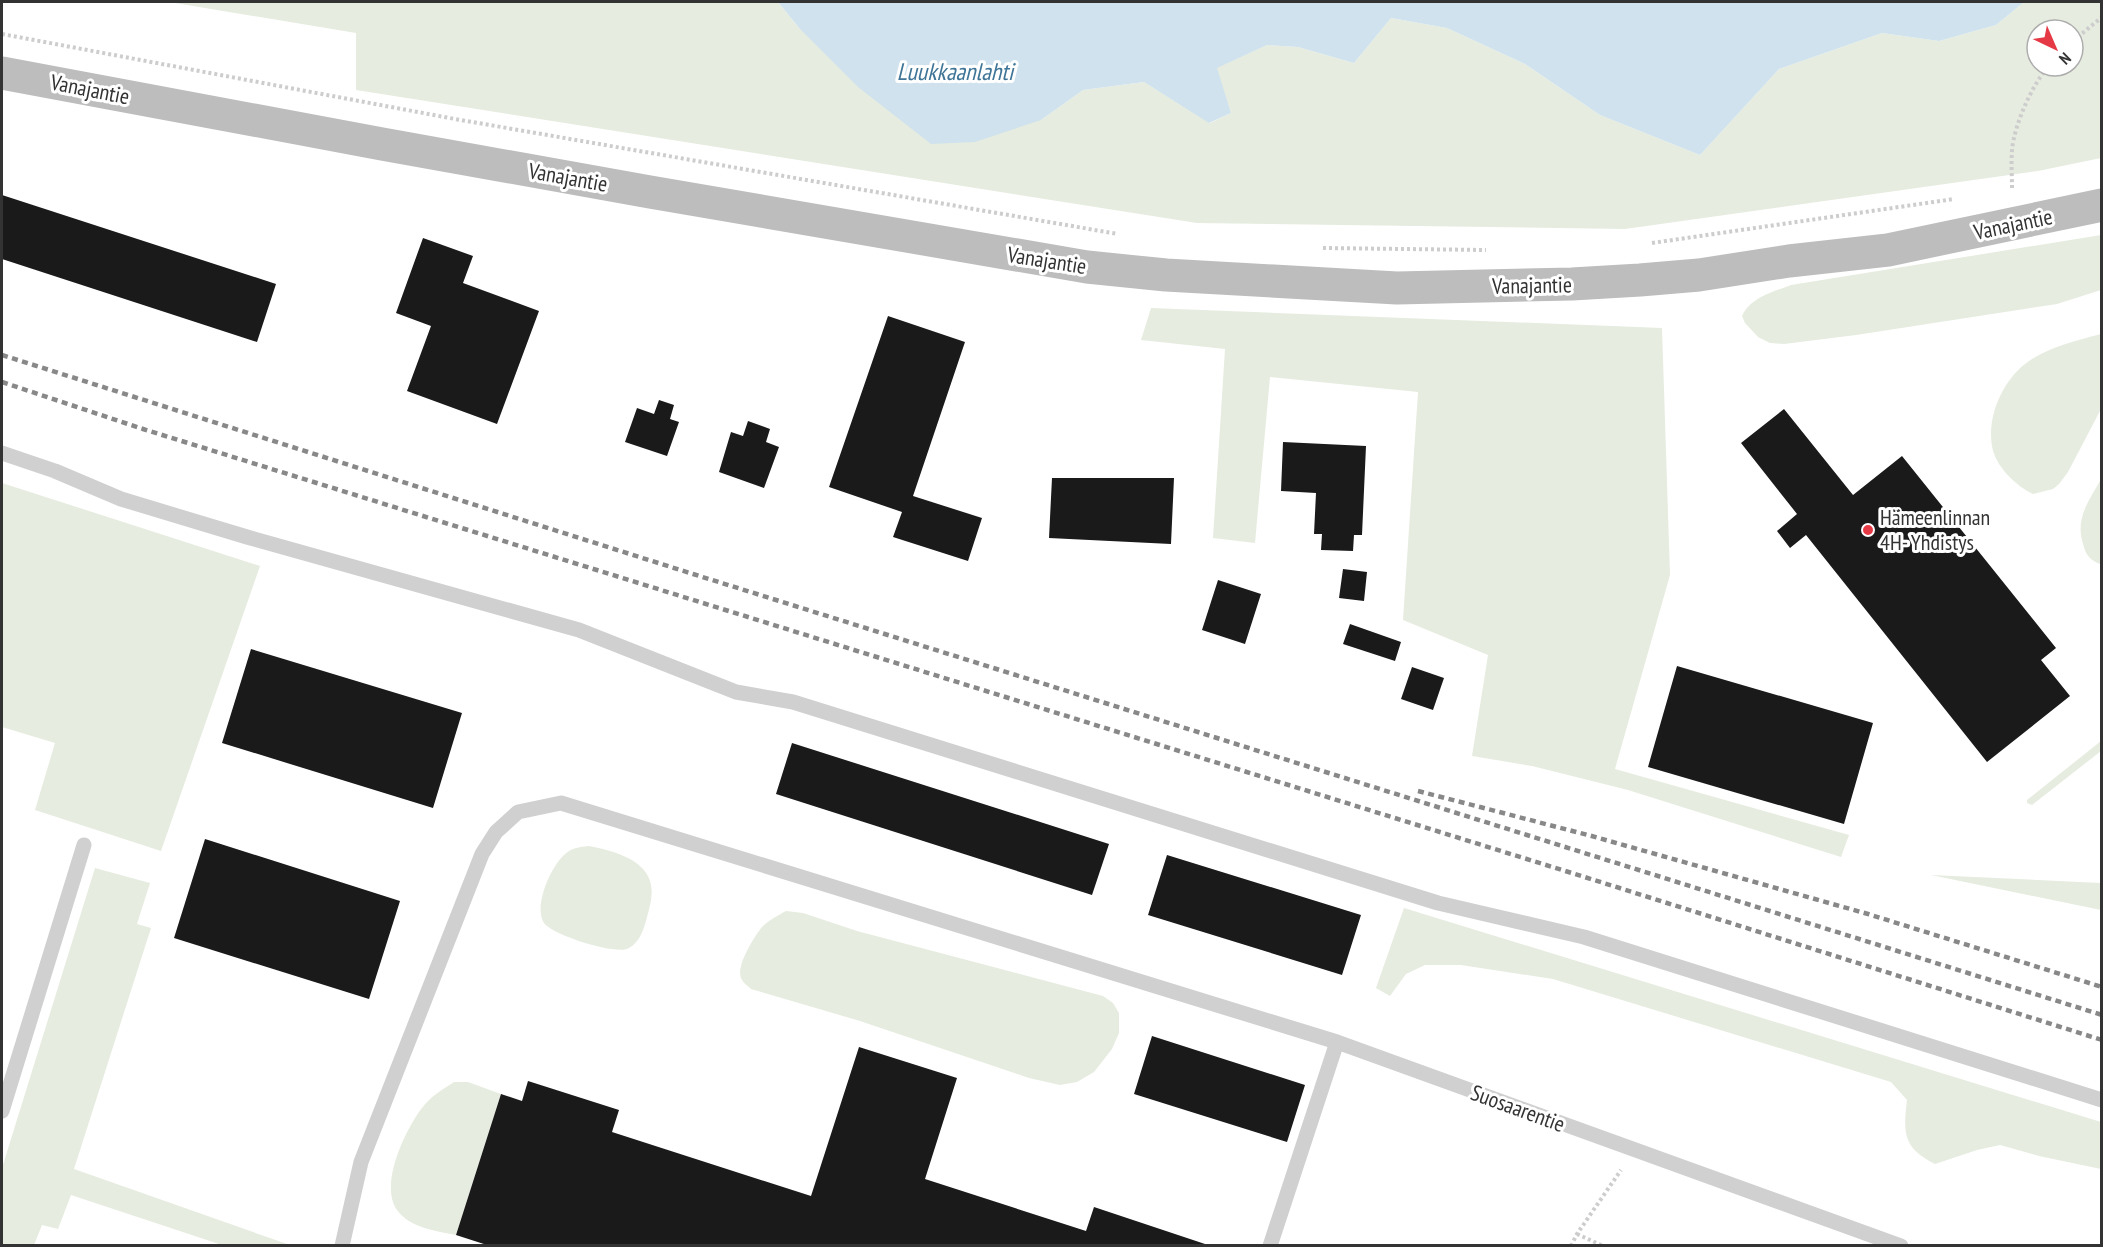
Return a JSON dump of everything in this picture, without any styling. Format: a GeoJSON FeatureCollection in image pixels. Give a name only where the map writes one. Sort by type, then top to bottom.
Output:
{"type":"FeatureCollection","features":[{"type":"Feature","properties":{"kind":"street","name":"Vanajantie"},"geometry":{"type":"LineString","coordinates":[[2,73],[673,196],[1087,267],[1166,275],[1397,288],[1640,280],[1699,275],[1789,261],[1888,250],[2102,205]]}},
{"type":"Feature","properties":{"kind":"lane"},"geometry":{"type":"LineString","coordinates":[[2,453],[55,471],[121,499],[247,537],[579,630],[736,692],[815,708],[1438,903],[1584,937],[2102,1100]]}},
{"type":"Feature","properties":{"kind":"lane","name":"Suosaarentie"},"geometry":{"type":"LineString","coordinates":[[342,1245],[361,1162],[482,854],[496,832],[518,812],[561,803],[1337,1042],[1901,1245]]}},
{"type":"Feature","properties":{"kind":"lane"},"geometry":{"type":"LineString","coordinates":[[2,1111],[84,845]]}},
{"type":"Feature","properties":{"kind":"lane"},"geometry":{"type":"LineString","coordinates":[[1270,1245],[1337,1042]]}},
{"type":"Feature","properties":{"kind":"path"},"geometry":{"type":"LineString","coordinates":[[2085,31],[2102,17]]}},
{"type":"Feature","properties":{"kind":"path"},"geometry":{"type":"LineString","coordinates":[[2,34],[478,123],[1123,235]]}},
{"type":"Feature","properties":{"kind":"path"},"geometry":{"type":"LineString","coordinates":[[2012,188],[2012,149],[2021,116],[2040,78]]}},
{"type":"Feature","properties":{"kind":"path"},"geometry":{"type":"LineString","coordinates":[[2001,190],[2024,186]]}},
{"type":"Feature","properties":{"kind":"path"},"geometry":{"type":"LineString","coordinates":[[1641,244],[1966,197]]}},
{"type":"Feature","properties":{"kind":"path"},"geometry":{"type":"LineString","coordinates":[[1319,248],[1497,250]]}},
{"type":"Feature","properties":{"kind":"path"},"geometry":{"type":"LineString","coordinates":[[1571,1245],[1635,1149]]}},
{"type":"Feature","properties":{"kind":"path"},"geometry":{"type":"LineString","coordinates":[[1577,1234],[1603,1245]]}},
{"type":"Feature","properties":{"kind":"shaded area"},"geometry":{"type":"Polygon","coordinates":[[[169,2],[778,2],[800,29],[1041,120],[1083,90],[1144,82],[1210,123],[1231,113],[1216,68],[1267,45],[1298,47],[1354,63],[1391,18],[1447,28],[1525,64],[1600,115],[1700,155],[1779,69],[1882,33],[1939,41],[1996,25],[2024,2],[2101,2],[2101,158],[2038,171],[1625,229],[1197,223],[356,90],[356,33],[169,2]]]}},
{"type":"Feature","properties":{"kind":"shaded area"},"geometry":{"type":"Polygon","coordinates":[[[2101,235],[2101,290],[2057,304],[1784,344],[1770,343],[1758,337],[1745,323],[1742,316],[1757,300],[1791,285],[2101,235]]]}},
{"type":"Feature","properties":{"kind":"shaded area"},"geometry":{"type":"Polygon","coordinates":[[[1151,308],[1662,328],[1670,575],[1615,769],[1849,835],[1841,857],[1628,790],[1532,766],[1472,756],[1488,655],[1403,620],[1418,392],[1270,377],[1255,543],[1213,538],[1225,349],[1141,340],[1151,308]]]}},
{"type":"Feature","properties":{"kind":"shaded area"},"geometry":{"type":"Polygon","coordinates":[[[2101,334],[2101,409],[2068,472],[2059,484],[2053,489],[2033,494],[2020,486],[1997,461],[1991,435],[1998,401],[2009,380],[2034,358],[2062,345],[2101,334]]]}},
{"type":"Feature","properties":{"kind":"shaded area"},"geometry":{"type":"Polygon","coordinates":[[[2101,479],[2102,563],[2100,564],[2086,553],[2081,528],[2087,504],[2101,479]]]}},
{"type":"Feature","properties":{"kind":"shaded area"},"geometry":{"type":"Polygon","coordinates":[[[2,483],[260,566],[161,851],[35,810],[55,743],[2,727],[2,483]]]}},
{"type":"Feature","properties":{"kind":"shaded area"},"geometry":{"type":"Polygon","coordinates":[[[2101,741],[2101,751],[2032,805],[2027,803],[2027,800],[2101,741]]]}},
{"type":"Feature","properties":{"kind":"shaded area"},"geometry":{"type":"Polygon","coordinates":[[[589,846],[625,856],[640,866],[650,881],[651,899],[644,926],[639,939],[629,948],[612,949],[585,943],[549,928],[541,916],[542,897],[554,868],[569,851],[589,846]]]}},
{"type":"Feature","properties":{"kind":"shaded area"},"geometry":{"type":"Polygon","coordinates":[[[95,868],[150,883],[137,924],[151,928],[74,1169],[286,1245],[222,1245],[71,1195],[58,1229],[42,1225],[34,1245],[2,1245],[2,1168],[95,868]]]}},
{"type":"Feature","properties":{"kind":"shaded area"},"geometry":{"type":"Polygon","coordinates":[[[1931,875],[2101,883],[2101,910],[1931,875]]]}},
{"type":"Feature","properties":{"kind":"shaded area"},"geometry":{"type":"Polygon","coordinates":[[[1404,908],[2101,1122],[2101,1169],[2000,1145],[1935,1164],[1924,1158],[1911,1145],[1905,1122],[1907,1100],[1891,1082],[1553,979],[1461,965],[1425,965],[1406,974],[1390,996],[1376,988],[1404,908]]]}},
{"type":"Feature","properties":{"kind":"shaded area"},"geometry":{"type":"Polygon","coordinates":[[[786,911],[803,913],[857,931],[1103,996],[1113,1003],[1119,1013],[1119,1033],[1112,1049],[1094,1072],[1077,1082],[1060,1085],[1029,1078],[860,1021],[751,989],[743,981],[740,973],[747,952],[762,927],[786,911]]]}},
{"type":"Feature","properties":{"kind":"shaded area"},"geometry":{"type":"Polygon","coordinates":[[[454,1082],[468,1082],[501,1094],[456,1235],[424,1228],[402,1216],[392,1199],[391,1187],[396,1158],[415,1118],[429,1100],[454,1082]]]}},
{"type":"Feature","properties":{"kind":"water","name":"Luukkaanlahti"},"geometry":{"type":"Polygon","coordinates":[[[778,2],[2024,2],[1996,25],[1939,41],[1882,33],[1779,69],[1700,155],[1600,115],[1525,64],[1447,28],[1391,18],[1354,63],[1298,47],[1267,45],[1217,68],[1231,113],[1209,123],[1144,82],[1083,90],[1041,120],[975,142],[931,144],[858,87],[800,29],[778,2]]]}},
{"type":"Feature","properties":{"kind":"building"},"geometry":{"type":"Polygon","coordinates":[[[2,195],[276,284],[257,342],[2,259],[2,195]]]}},
{"type":"Feature","properties":{"kind":"building"},"geometry":{"type":"Polygon","coordinates":[[[423,238],[473,256],[463,283],[539,311],[497,424],[407,391],[431,326],[396,313],[423,238]]]}},
{"type":"Feature","properties":{"kind":"building"},"geometry":{"type":"Polygon","coordinates":[[[888,316],[965,342],[913,496],[982,518],[968,561],[893,537],[902,512],[829,487],[888,316]]]}},
{"type":"Feature","properties":{"kind":"building"},"geometry":{"type":"Polygon","coordinates":[[[659,400],[674,405],[670,419],[679,422],[667,456],[625,442],[637,408],[654,414],[659,400]]]}},
{"type":"Feature","properties":{"kind":"building"},"geometry":{"type":"Polygon","coordinates":[[[1784,409],[1853,495],[1902,456],[2056,648],[2041,660],[2070,696],[1987,762],[1806,535],[1790,548],[1777,531],[1797,514],[1741,443],[1784,409]]]}},
{"type":"Feature","properties":{"kind":"building"},"geometry":{"type":"Polygon","coordinates":[[[748,421],[770,429],[766,442],[779,447],[764,488],[719,472],[731,432],[743,436],[748,421]]]}},
{"type":"Feature","properties":{"kind":"building"},"geometry":{"type":"Polygon","coordinates":[[[1283,442],[1366,446],[1362,535],[1354,535],[1353,551],[1321,550],[1322,534],[1314,534],[1316,493],[1281,491],[1283,442]]]}},
{"type":"Feature","properties":{"kind":"building"},"geometry":{"type":"Polygon","coordinates":[[[1052,478],[1174,478],[1171,544],[1049,538],[1052,478]]]}},
{"type":"Feature","properties":{"kind":"building"},"geometry":{"type":"Polygon","coordinates":[[[1343,569],[1367,572],[1364,601],[1339,598],[1343,569]]]}},
{"type":"Feature","properties":{"kind":"building"},"geometry":{"type":"Polygon","coordinates":[[[1218,580],[1261,594],[1245,644],[1202,630],[1218,580]]]}},
{"type":"Feature","properties":{"kind":"building"},"geometry":{"type":"Polygon","coordinates":[[[1350,624],[1401,642],[1395,661],[1343,644],[1350,624]]]}},
{"type":"Feature","properties":{"kind":"building"},"geometry":{"type":"Polygon","coordinates":[[[251,649],[462,713],[433,808],[222,743],[251,649]]]}},
{"type":"Feature","properties":{"kind":"building"},"geometry":{"type":"Polygon","coordinates":[[[1677,666],[1873,723],[1844,824],[1648,767],[1677,666]]]}},
{"type":"Feature","properties":{"kind":"building"},"geometry":{"type":"Polygon","coordinates":[[[1412,667],[1444,678],[1433,710],[1401,699],[1412,667]]]}},
{"type":"Feature","properties":{"kind":"building"},"geometry":{"type":"Polygon","coordinates":[[[792,743],[1109,844],[1092,895],[776,794],[792,743]]]}},
{"type":"Feature","properties":{"kind":"building"},"geometry":{"type":"Polygon","coordinates":[[[205,839],[400,901],[369,999],[174,938],[205,839]]]}},
{"type":"Feature","properties":{"kind":"building"},"geometry":{"type":"Polygon","coordinates":[[[1167,855],[1361,915],[1342,975],[1148,915],[1167,855]]]}},
{"type":"Feature","properties":{"kind":"building"},"geometry":{"type":"Polygon","coordinates":[[[1152,1036],[1305,1085],[1287,1142],[1134,1094],[1152,1036]]]}},
{"type":"Feature","properties":{"kind":"building"},"geometry":{"type":"Polygon","coordinates":[[[859,1047],[957,1078],[925,1179],[1086,1231],[1094,1207],[1211,1246],[490,1246],[456,1235],[501,1094],[522,1101],[528,1081],[619,1110],[612,1132],[811,1196],[859,1047]]]}},
{"type":"Feature","properties":{"kind":"railway"},"geometry":{"type":"LineString","coordinates":[[2,355],[2102,1015]]}},
{"type":"Feature","properties":{"kind":"railway"},"geometry":{"type":"LineString","coordinates":[[2,382],[143,429],[2102,1040]]}},
{"type":"Feature","properties":{"kind":"railway"},"geometry":{"type":"LineString","coordinates":[[1418,791],[1588,835],[1868,914],[2102,987]]}},
{"type":"Feature","properties":{"kind":"place","name":"Hämeenlinnan 4H- Yhdistys"},"geometry":{"type":"Point","coordinates":[1868,530]}}]}
